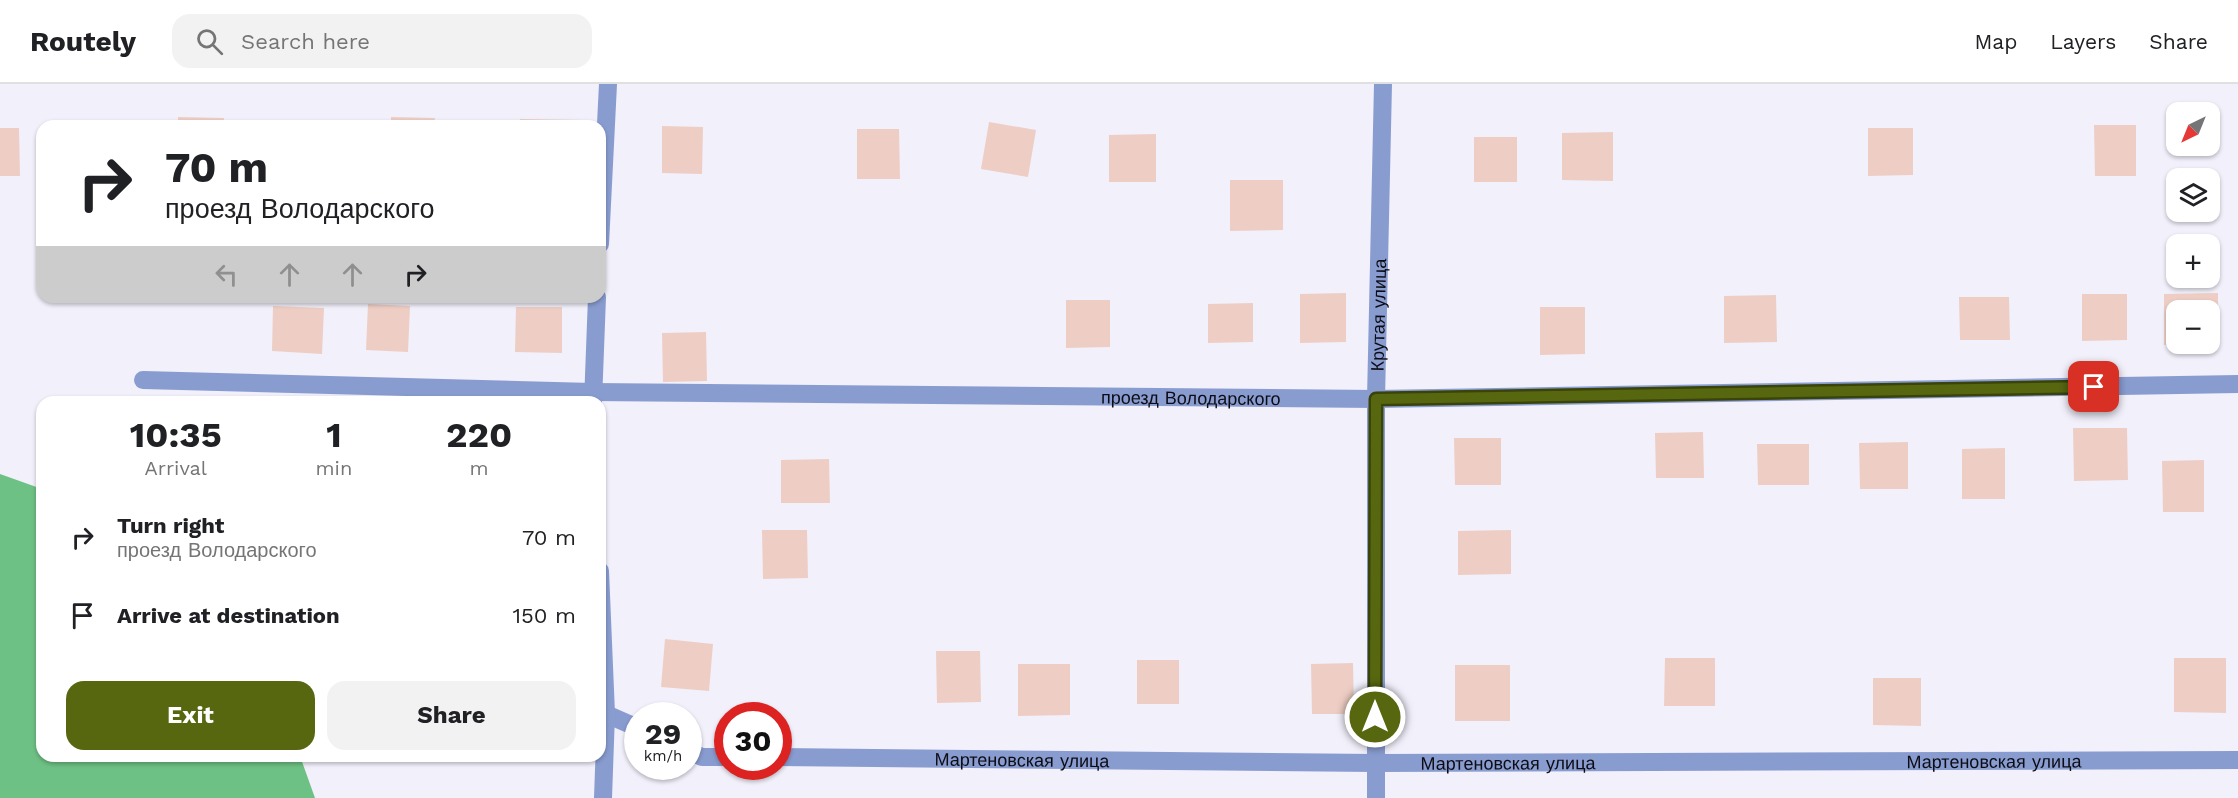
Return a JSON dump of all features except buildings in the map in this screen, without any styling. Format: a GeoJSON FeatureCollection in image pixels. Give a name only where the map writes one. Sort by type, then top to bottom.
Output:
{"type":"FeatureCollection","features":[{"type":"Feature","properties":{"kind":"street"},"geometry":{"type":"LineString","coordinates":[[606,124],[608,84]]}},
{"type":"Feature","properties":{"kind":"street","name":"Крутая улица"},"geometry":{"type":"LineString","coordinates":[[1376,798],[1376,399],[1383,84]]}},
{"type":"Feature","properties":{"kind":"street"},"geometry":{"type":"LineString","coordinates":[[593,396],[597,303]]}},
{"type":"Feature","properties":{"kind":"street","name":"проезд Володарского"},"geometry":{"type":"LineString","coordinates":[[143,380],[567,396]]}},
{"type":"Feature","properties":{"kind":"street","name":"проезд Володарского"},"geometry":{"type":"LineString","coordinates":[[606,397],[1376,399],[2238,384]]}},
{"type":"Feature","properties":{"kind":"street"},"geometry":{"type":"LineString","coordinates":[[606,714],[624,722]]}},
{"type":"Feature","properties":{"kind":"street","name":"Мартеновская улица"},"geometry":{"type":"LineString","coordinates":[[792,757],[1375,763],[2238,760]]}},
{"type":"Feature","properties":{"kind":"street"},"geometry":{"type":"LineString","coordinates":[[603,798],[604,762]]}},
{"type":"Feature","properties":{"kind":"green space"},"geometry":{"type":"Polygon","coordinates":[[[0,474],[36,487],[36,762],[302,762],[315,798],[0,798],[0,474]]]}},
{"type":"Feature","properties":{"kind":"route"},"geometry":{"type":"LineString","coordinates":[[1375,717],[1376,399],[2094,387]]}}]}
